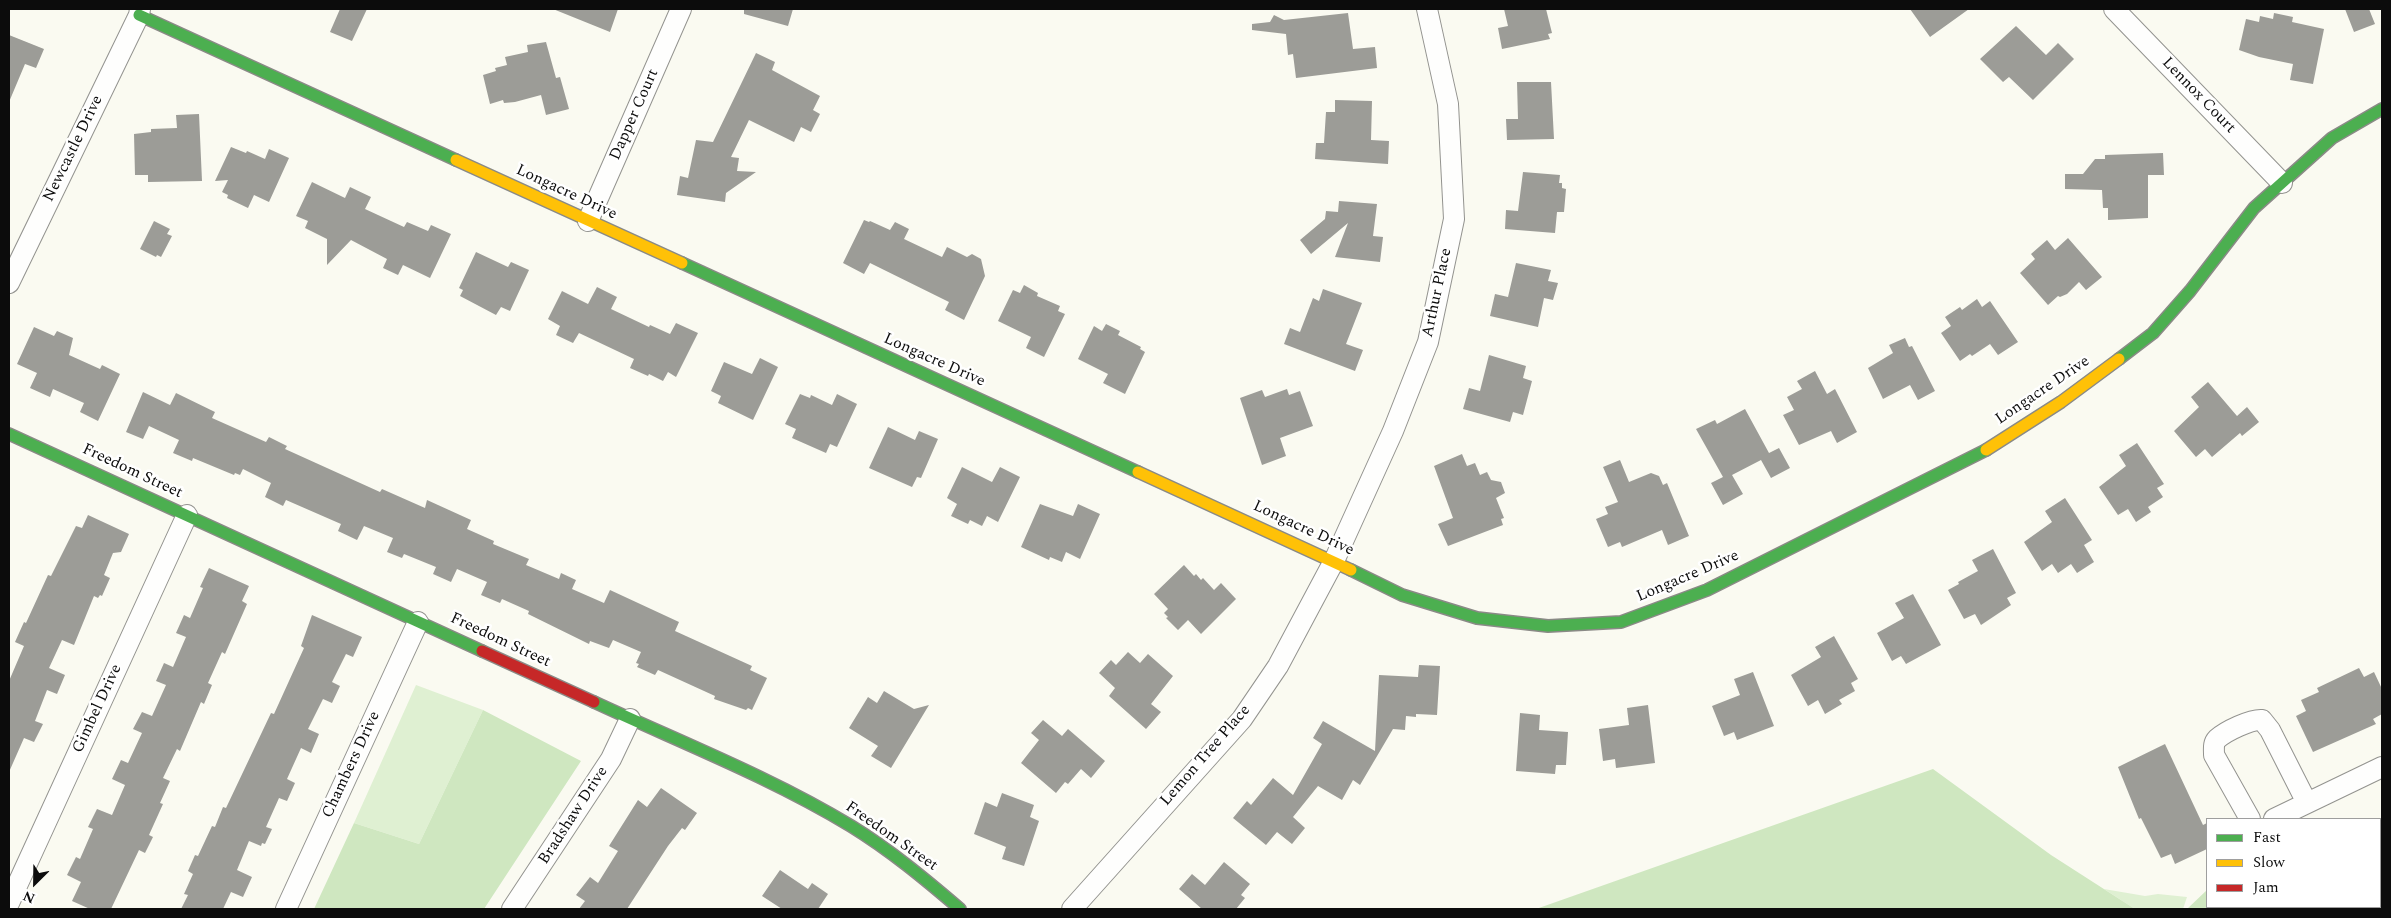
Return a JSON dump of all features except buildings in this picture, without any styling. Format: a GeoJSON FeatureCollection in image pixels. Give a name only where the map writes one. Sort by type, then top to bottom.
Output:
{"type":"FeatureCollection","features":[{"type":"Feature","properties":{"kind":"street","name":"Dapper Court"},"geometry":{"type":"LineString","coordinates":[[588,221],[681,9]]}},
{"type":"Feature","properties":{"kind":"street","name":"Arthur Place"},"geometry":{"type":"LineString","coordinates":[[1334,561],[1393,431],[1428,342],[1454,219],[1448,104],[1427,9]]}},
{"type":"Feature","properties":{"kind":"street","name":"Lennox Court"},"geometry":{"type":"LineString","coordinates":[[2114,9],[2282,184]]}},
{"type":"Feature","properties":{"kind":"street","name":"Longacre Drive"},"geometry":{"type":"LineString","coordinates":[[140,12],[588,221],[1334,561],[1402,595],[1477,618],[1548,626],[1621,622],[1707,590],[1974,457],[2061,402],[2153,333],[2190,291],[2254,208],[2332,138],[2382,109]]}},
{"type":"Feature","properties":{"kind":"street","name":"Newcastle Drive"},"geometry":{"type":"LineString","coordinates":[[9,283],[140,12]]}},
{"type":"Feature","properties":{"kind":"street","name":"Freedom Street"},"geometry":{"type":"LineString","coordinates":[[9,434],[772,784],[851,826],[914,870],[960,909]]}},
{"type":"Feature","properties":{"kind":"street","name":"Gimbel Drive"},"geometry":{"type":"LineString","coordinates":[[9,903],[187,515]]}},
{"type":"Feature","properties":{"kind":"street","name":"Lemon Tree Place"},"geometry":{"type":"LineString","coordinates":[[1072,909],[1242,719],[1278,666],[1334,561]]}},
{"type":"Feature","properties":{"kind":"street","name":"Chambers Drive"},"geometry":{"type":"LineString","coordinates":[[286,909],[418,622]]}},
{"type":"Feature","properties":{"kind":"street","name":"Bradshaw Drive"},"geometry":{"type":"LineString","coordinates":[[512,909],[611,759],[630,719]]}},
{"type":"Feature","properties":{"kind":"street"},"geometry":{"type":"LineString","coordinates":[[2249,818],[2214,755],[2216,740],[2253,719],[2262,720],[2270,730],[2307,803]]}},
{"type":"Feature","properties":{"kind":"street"},"geometry":{"type":"LineString","coordinates":[[2276,818],[2382,767]]}},
{"type":"Feature","properties":{"kind":"green space"},"geometry":{"type":"Polygon","coordinates":[[[416,685],[483,710],[419,844],[354,823],[416,685]]]}},
{"type":"Feature","properties":{"kind":"green space"},"geometry":{"type":"Polygon","coordinates":[[[483,710],[581,761],[484,909],[314,909],[354,823],[419,844],[483,710]]]}},
{"type":"Feature","properties":{"kind":"green space"},"geometry":{"type":"Polygon","coordinates":[[[1933,769],[2051,855],[2135,909],[1536,909],[1933,769]]]}},
{"type":"Feature","properties":{"kind":"green space"},"geometry":{"type":"Polygon","coordinates":[[[2381,828],[2382,909],[2187,909],[2206,891],[2206,908],[2381,908],[2381,828]]]}},
{"type":"Feature","properties":{"kind":"green space"},"geometry":{"type":"Polygon","coordinates":[[[2104,889],[2145,896],[2158,894],[2187,897],[2183,909],[2135,909],[2104,889]]]}},
{"type":"Feature","properties":{"kind":"traffic: fast"},"geometry":{"type":"LineString","coordinates":[[139,15],[456,160]]}},
{"type":"Feature","properties":{"kind":"traffic: fast"},"geometry":{"type":"LineString","coordinates":[[2119,359],[2153,333],[2190,291],[2254,208],[2332,138],[2382,109]]}},
{"type":"Feature","properties":{"kind":"traffic: fast"},"geometry":{"type":"LineString","coordinates":[[682,263],[1138,472]]}},
{"type":"Feature","properties":{"kind":"traffic: fast"},"geometry":{"type":"LineString","coordinates":[[9,434],[482,651]]}},
{"type":"Feature","properties":{"kind":"traffic: fast"},"geometry":{"type":"LineString","coordinates":[[1351,570],[1402,595],[1477,618],[1548,626],[1621,622],[1707,590],[1986,450]]}},
{"type":"Feature","properties":{"kind":"traffic: fast"},"geometry":{"type":"LineString","coordinates":[[594,702],[757,776],[820,808],[880,845],[960,909]]}},
{"type":"Feature","properties":{"kind":"traffic: slow"},"geometry":{"type":"LineString","coordinates":[[456,160],[682,263]]}},
{"type":"Feature","properties":{"kind":"traffic: slow"},"geometry":{"type":"LineString","coordinates":[[1986,450],[2061,402],[2119,359]]}},
{"type":"Feature","properties":{"kind":"traffic: slow"},"geometry":{"type":"LineString","coordinates":[[1138,472],[1351,570]]}},
{"type":"Feature","properties":{"kind":"traffic: jam"},"geometry":{"type":"LineString","coordinates":[[482,651],[594,702]]}}]}
